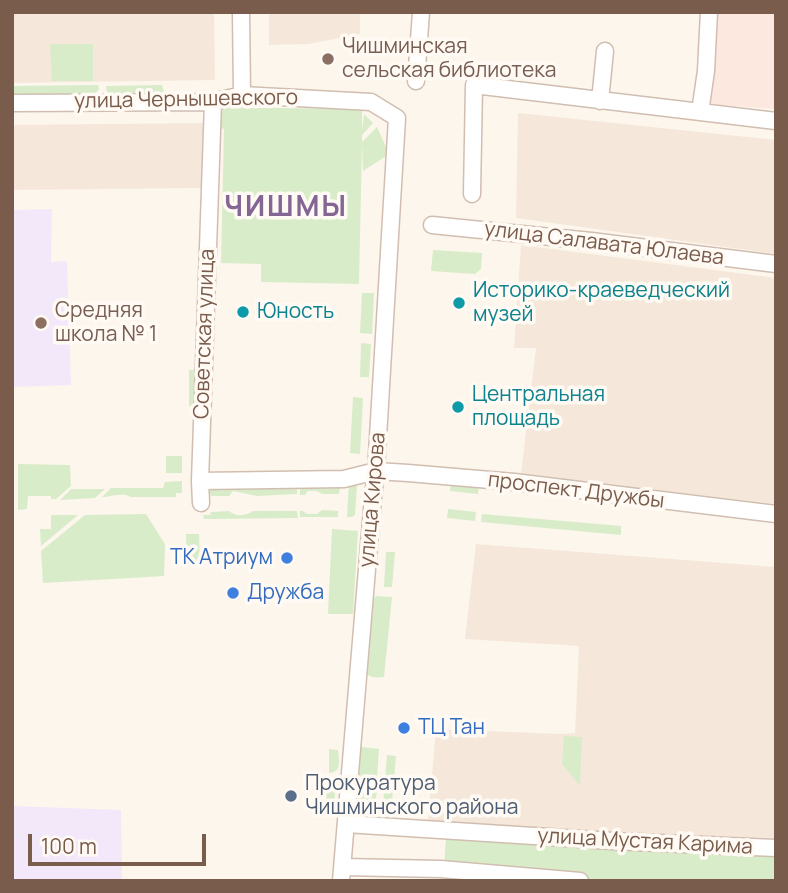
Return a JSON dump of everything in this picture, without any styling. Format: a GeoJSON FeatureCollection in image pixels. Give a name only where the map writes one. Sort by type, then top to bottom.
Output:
{"type":"FeatureCollection","features":[{"type":"Feature","properties":{"kind":"street"},"geometry":{"type":"LineString","coordinates":[[241,12],[242,95]]}},
{"type":"Feature","properties":{"kind":"street"},"geometry":{"type":"LineString","coordinates":[[415,81],[421,12]]}},
{"type":"Feature","properties":{"kind":"street"},"geometry":{"type":"LineString","coordinates":[[700,112],[706,71],[709,12]]}},
{"type":"Feature","properties":{"kind":"street"},"geometry":{"type":"LineString","coordinates":[[600,101],[605,51]]}},
{"type":"Feature","properties":{"kind":"street"},"geometry":{"type":"LineString","coordinates":[[472,194],[474,85],[776,121]]}},
{"type":"Feature","properties":{"kind":"street","name":"улица Чернышевского"},"geometry":{"type":"LineString","coordinates":[[12,103],[213,102],[242,95],[371,102],[397,118]]}},
{"type":"Feature","properties":{"kind":"street","name":"Советская улица"},"geometry":{"type":"LineString","coordinates":[[201,503],[213,102]]}},
{"type":"Feature","properties":{"kind":"street","name":"улица Кирова"},"geometry":{"type":"LineString","coordinates":[[342,874],[376,471],[397,118]]}},
{"type":"Feature","properties":{"kind":"street","name":"улица Салавата Юлаева"},"geometry":{"type":"LineString","coordinates":[[432,225],[776,264]]}},
{"type":"Feature","properties":{"kind":"street","name":"проспект Дружбы"},"geometry":{"type":"LineString","coordinates":[[200,481],[344,479],[376,471],[408,472],[776,514]]}},
{"type":"Feature","properties":{"kind":"street","name":"улица Мустая Карима"},"geometry":{"type":"LineString","coordinates":[[346,824],[612,841],[776,848]]}},
{"type":"Feature","properties":{"kind":"street","name":"улица Мустая Карима"},"geometry":{"type":"LineString","coordinates":[[342,874],[441,870],[580,881]]}},
{"type":"Feature","properties":{"kind":"shaded area"},"geometry":{"type":"Polygon","coordinates":[[[12,12],[214,12],[215,80],[12,83],[12,12]]]}},
{"type":"Feature","properties":{"kind":"shaded area"},"geometry":{"type":"Polygon","coordinates":[[[269,12],[360,12],[360,34],[308,44],[269,45],[269,12]]]}},
{"type":"Feature","properties":{"kind":"shaded area"},"geometry":{"type":"Polygon","coordinates":[[[717,12],[776,12],[776,109],[710,104],[717,12]]]}},
{"type":"Feature","properties":{"kind":"shaded area"},"geometry":{"type":"Polygon","coordinates":[[[518,113],[776,140],[776,254],[516,218],[518,113]]]}},
{"type":"Feature","properties":{"kind":"shaded area"},"geometry":{"type":"Polygon","coordinates":[[[203,123],[204,188],[12,190],[12,125],[203,123]]]}},
{"type":"Feature","properties":{"kind":"shaded area","name":"Средняя школа № 1"},"geometry":{"type":"Polygon","coordinates":[[[52,209],[51,262],[67,261],[71,385],[12,387],[12,210],[52,209]]]}},
{"type":"Feature","properties":{"kind":"shaded area"},"geometry":{"type":"Polygon","coordinates":[[[521,245],[776,278],[776,504],[521,474],[536,348],[514,348],[521,245]]]}},
{"type":"Feature","properties":{"kind":"shaded area"},"geometry":{"type":"Polygon","coordinates":[[[476,544],[776,567],[776,838],[594,833],[428,822],[436,729],[575,733],[579,646],[465,639],[476,544]]]}},
{"type":"Feature","properties":{"kind":"shaded area"},"geometry":{"type":"Polygon","coordinates":[[[12,806],[121,810],[122,881],[12,881],[12,806]]]}},
{"type":"Feature","properties":{"kind":"green space"},"geometry":{"type":"Polygon","coordinates":[[[50,44],[93,44],[93,81],[52,81],[50,44]]]}},
{"type":"Feature","properties":{"kind":"green space"},"geometry":{"type":"Polygon","coordinates":[[[98,85],[99,89],[95,94],[12,95],[12,86],[98,85]]]}},
{"type":"Feature","properties":{"kind":"green space"},"geometry":{"type":"Polygon","coordinates":[[[162,85],[164,93],[111,94],[107,92],[106,86],[162,85]]]}},
{"type":"Feature","properties":{"kind":"green space"},"geometry":{"type":"Polygon","coordinates":[[[224,107],[362,111],[362,130],[364,114],[373,123],[362,135],[362,142],[377,127],[386,147],[386,156],[363,171],[362,144],[359,284],[261,282],[261,264],[221,263],[224,129],[217,124],[224,107]]]}},
{"type":"Feature","properties":{"kind":"green space"},"geometry":{"type":"Polygon","coordinates":[[[433,250],[482,253],[481,269],[475,274],[431,271],[433,250]]]}},
{"type":"Feature","properties":{"kind":"green space"},"geometry":{"type":"Polygon","coordinates":[[[362,293],[374,293],[372,334],[360,333],[362,293]]]}},
{"type":"Feature","properties":{"kind":"green space"},"geometry":{"type":"Polygon","coordinates":[[[361,343],[371,344],[369,377],[360,377],[361,343]]]}},
{"type":"Feature","properties":{"kind":"green space"},"geometry":{"type":"Polygon","coordinates":[[[189,370],[195,370],[196,406],[189,406],[189,370]]]}},
{"type":"Feature","properties":{"kind":"green space"},"geometry":{"type":"Polygon","coordinates":[[[353,397],[363,398],[360,454],[350,453],[353,397]]]}},
{"type":"Feature","properties":{"kind":"green space"},"geometry":{"type":"Polygon","coordinates":[[[166,456],[182,456],[182,473],[166,473],[166,456]]]}},
{"type":"Feature","properties":{"kind":"green space"},"geometry":{"type":"Polygon","coordinates":[[[18,464],[70,465],[71,486],[56,499],[51,499],[51,496],[28,496],[27,509],[18,510],[18,464]]]}},
{"type":"Feature","properties":{"kind":"green space"},"geometry":{"type":"Polygon","coordinates":[[[341,480],[339,494],[308,491],[305,495],[300,495],[300,488],[332,487],[341,480]]]}},
{"type":"Feature","properties":{"kind":"green space"},"geometry":{"type":"Polygon","coordinates":[[[182,481],[182,493],[176,493],[176,497],[102,497],[111,488],[163,488],[165,482],[182,481]]]}},
{"type":"Feature","properties":{"kind":"green space"},"geometry":{"type":"Polygon","coordinates":[[[205,482],[275,484],[276,488],[297,488],[297,494],[257,496],[233,491],[229,496],[211,496],[210,492],[204,492],[205,482]]]}},
{"type":"Feature","properties":{"kind":"green space"},"geometry":{"type":"Polygon","coordinates":[[[349,482],[357,486],[355,515],[352,517],[347,517],[349,482]]]}},
{"type":"Feature","properties":{"kind":"green space"},"geometry":{"type":"Polygon","coordinates":[[[451,482],[479,485],[478,494],[450,491],[451,482]]]}},
{"type":"Feature","properties":{"kind":"green space"},"geometry":{"type":"Polygon","coordinates":[[[71,489],[105,489],[95,498],[60,500],[71,489]]]}},
{"type":"Feature","properties":{"kind":"green space"},"geometry":{"type":"Polygon","coordinates":[[[448,509],[476,512],[475,521],[447,518],[448,509]]]}},
{"type":"Feature","properties":{"kind":"green space"},"geometry":{"type":"Polygon","coordinates":[[[322,510],[338,511],[338,517],[300,517],[300,511],[317,514],[322,510]]]}},
{"type":"Feature","properties":{"kind":"green space"},"geometry":{"type":"Polygon","coordinates":[[[229,511],[241,515],[253,511],[297,511],[298,518],[204,519],[203,515],[229,511]]]}},
{"type":"Feature","properties":{"kind":"green space"},"geometry":{"type":"Polygon","coordinates":[[[146,514],[165,544],[164,576],[43,583],[41,551],[85,515],[146,514]]]}},
{"type":"Feature","properties":{"kind":"green space"},"geometry":{"type":"Polygon","coordinates":[[[482,514],[621,526],[621,535],[481,522],[482,514]]]}},
{"type":"Feature","properties":{"kind":"green space"},"geometry":{"type":"Polygon","coordinates":[[[51,515],[78,515],[41,546],[40,529],[51,529],[51,515]]]}},
{"type":"Feature","properties":{"kind":"green space"},"geometry":{"type":"Polygon","coordinates":[[[332,529],[358,531],[353,614],[328,614],[332,529]]]}},
{"type":"Feature","properties":{"kind":"green space"},"geometry":{"type":"Polygon","coordinates":[[[186,534],[199,534],[200,566],[187,566],[186,534]]]}},
{"type":"Feature","properties":{"kind":"green space"},"geometry":{"type":"Polygon","coordinates":[[[386,552],[395,552],[392,587],[384,587],[386,552]]]}},
{"type":"Feature","properties":{"kind":"green space"},"geometry":{"type":"Polygon","coordinates":[[[377,596],[392,597],[384,677],[371,676],[364,672],[370,599],[377,596]]]}},
{"type":"Feature","properties":{"kind":"green space"},"geometry":{"type":"Polygon","coordinates":[[[564,736],[582,737],[580,786],[562,764],[564,736]]]}},
{"type":"Feature","properties":{"kind":"green space"},"geometry":{"type":"Polygon","coordinates":[[[329,749],[338,750],[339,762],[336,771],[329,773],[329,749]]]}},
{"type":"Feature","properties":{"kind":"green space"},"geometry":{"type":"Polygon","coordinates":[[[358,749],[379,749],[377,778],[354,776],[358,749]]]}},
{"type":"Feature","properties":{"kind":"green space"},"geometry":{"type":"Polygon","coordinates":[[[387,755],[396,756],[394,780],[385,780],[387,755]]]}},
{"type":"Feature","properties":{"kind":"green space"},"geometry":{"type":"Polygon","coordinates":[[[327,782],[336,784],[334,805],[326,806],[327,782]]]}},
{"type":"Feature","properties":{"kind":"green space"},"geometry":{"type":"Polygon","coordinates":[[[353,786],[377,787],[374,819],[358,817],[352,812],[353,786]]]}},
{"type":"Feature","properties":{"kind":"green space"},"geometry":{"type":"Polygon","coordinates":[[[384,790],[393,790],[391,812],[383,811],[384,790]]]}},
{"type":"Feature","properties":{"kind":"green space"},"geometry":{"type":"Polygon","coordinates":[[[446,836],[776,856],[776,881],[602,881],[444,868],[446,836]]]}},
{"type":"Feature","properties":{"kind":"place","name":"Чишминская сельская библиотека"},"geometry":{"type":"Point","coordinates":[328,59]}},
{"type":"Feature","properties":{"kind":"place","name":"Историко-краеведческий музей"},"geometry":{"type":"Point","coordinates":[459,303]}},
{"type":"Feature","properties":{"kind":"place","name":"Юность"},"geometry":{"type":"Point","coordinates":[243,312]}},
{"type":"Feature","properties":{"kind":"place","name":"Средняя школа № 1"},"geometry":{"type":"Point","coordinates":[41,323]}},
{"type":"Feature","properties":{"kind":"place","name":"Центральная площадь"},"geometry":{"type":"Point","coordinates":[458,407]}},
{"type":"Feature","properties":{"kind":"place","name":"ТК Атриум"},"geometry":{"type":"Point","coordinates":[287,558]}},
{"type":"Feature","properties":{"kind":"place","name":"Дружба"},"geometry":{"type":"Point","coordinates":[233,593]}},
{"type":"Feature","properties":{"kind":"place","name":"ТЦ Тан"},"geometry":{"type":"Point","coordinates":[404,728]}},
{"type":"Feature","properties":{"kind":"place","name":"Прокуратура Чишминского района"},"geometry":{"type":"Point","coordinates":[291,796]}},
{"type":"Feature","properties":{"kind":"district","name":"ЧИШМЫ"},"geometry":{"type":"Point","coordinates":[286,208]}}]}
